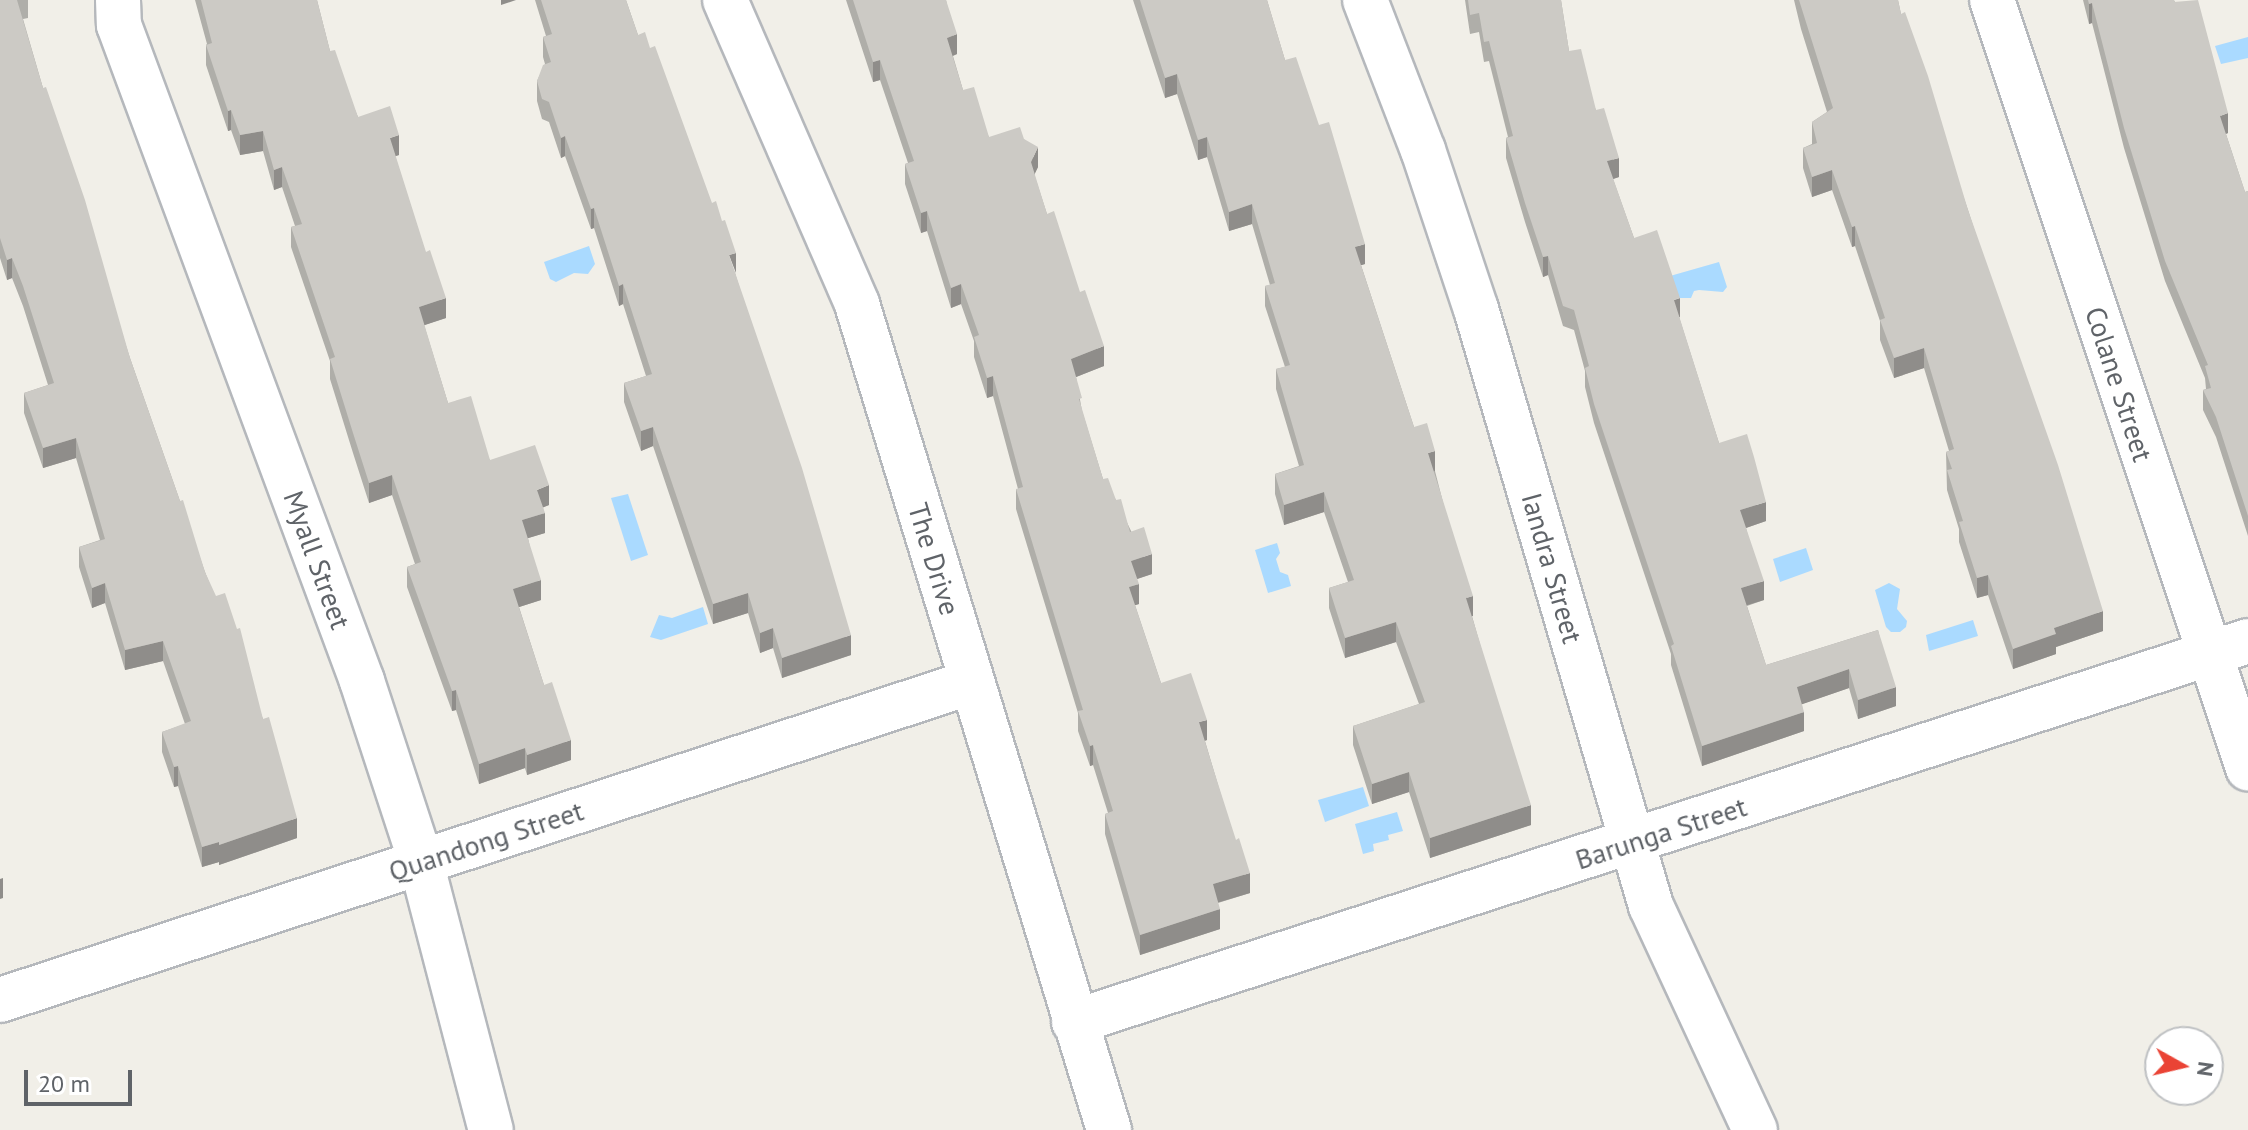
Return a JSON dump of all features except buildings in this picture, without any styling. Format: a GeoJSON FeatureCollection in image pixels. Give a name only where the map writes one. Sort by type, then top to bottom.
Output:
{"type":"FeatureCollection","features":[{"type":"Feature","properties":{"kind":"street","name":"Myall Street"},"geometry":{"type":"LineString","coordinates":[[118,0],[119,25],[362,681],[421,862],[491,1130]]}},
{"type":"Feature","properties":{"kind":"street","name":"The Drive"},"geometry":{"type":"LineString","coordinates":[[725,0],[857,304],[1109,1130]]}},
{"type":"Feature","properties":{"kind":"street","name":"Iandra Street"},"geometry":{"type":"LineString","coordinates":[[1365,0],[1423,150],[1476,309],[1651,906],[1755,1130]]}},
{"type":"Feature","properties":{"kind":"street","name":"Colane Street"},"geometry":{"type":"LineString","coordinates":[[1992,0],[2228,647],[2248,768]]}},
{"type":"Feature","properties":{"kind":"street","name":"Barunga Street"},"geometry":{"type":"LineString","coordinates":[[1074,1022],[2228,647]]}},
{"type":"Feature","properties":{"kind":"street","name":"Quandong Street"},"geometry":{"type":"LineString","coordinates":[[0,1000],[972,682]]}},
{"type":"Feature","properties":{"kind":"water"},"geometry":{"type":"Polygon","coordinates":[[[2248,37],[2248,58],[2221,64],[2215,46],[2248,37]]]}},
{"type":"Feature","properties":{"kind":"water"},"geometry":{"type":"Polygon","coordinates":[[[589,246],[595,264],[588,274],[574,273],[556,282],[550,279],[544,262],[589,246]]]}},
{"type":"Feature","properties":{"kind":"water"},"geometry":{"type":"Polygon","coordinates":[[[1719,262],[1727,287],[1723,292],[1699,290],[1694,291],[1691,298],[1678,298],[1670,276],[1719,262]]]}},
{"type":"Feature","properties":{"kind":"water"},"geometry":{"type":"Polygon","coordinates":[[[628,494],[648,555],[631,561],[611,498],[628,494]]]}},
{"type":"Feature","properties":{"kind":"water"},"geometry":{"type":"Polygon","coordinates":[[[1277,543],[1280,553],[1276,559],[1280,572],[1288,575],[1291,586],[1268,593],[1255,550],[1277,543]]]}},
{"type":"Feature","properties":{"kind":"water"},"geometry":{"type":"Polygon","coordinates":[[[1806,548],[1813,570],[1780,582],[1773,559],[1806,548]]]}},
{"type":"Feature","properties":{"kind":"water"},"geometry":{"type":"Polygon","coordinates":[[[1889,583],[1900,589],[1897,609],[1907,621],[1900,632],[1891,632],[1886,627],[1875,590],[1889,583]]]}},
{"type":"Feature","properties":{"kind":"water"},"geometry":{"type":"Polygon","coordinates":[[[703,607],[708,624],[661,640],[650,637],[659,615],[672,618],[703,607]]]}},
{"type":"Feature","properties":{"kind":"water"},"geometry":{"type":"Polygon","coordinates":[[[1973,620],[1978,636],[1929,651],[1926,635],[1973,620]]]}},
{"type":"Feature","properties":{"kind":"water"},"geometry":{"type":"Polygon","coordinates":[[[1363,787],[1369,806],[1325,822],[1318,800],[1363,787]]]}},
{"type":"Feature","properties":{"kind":"water"},"geometry":{"type":"Polygon","coordinates":[[[1397,812],[1403,831],[1388,835],[1389,840],[1373,844],[1374,851],[1363,854],[1355,824],[1397,812]]]}}]}
